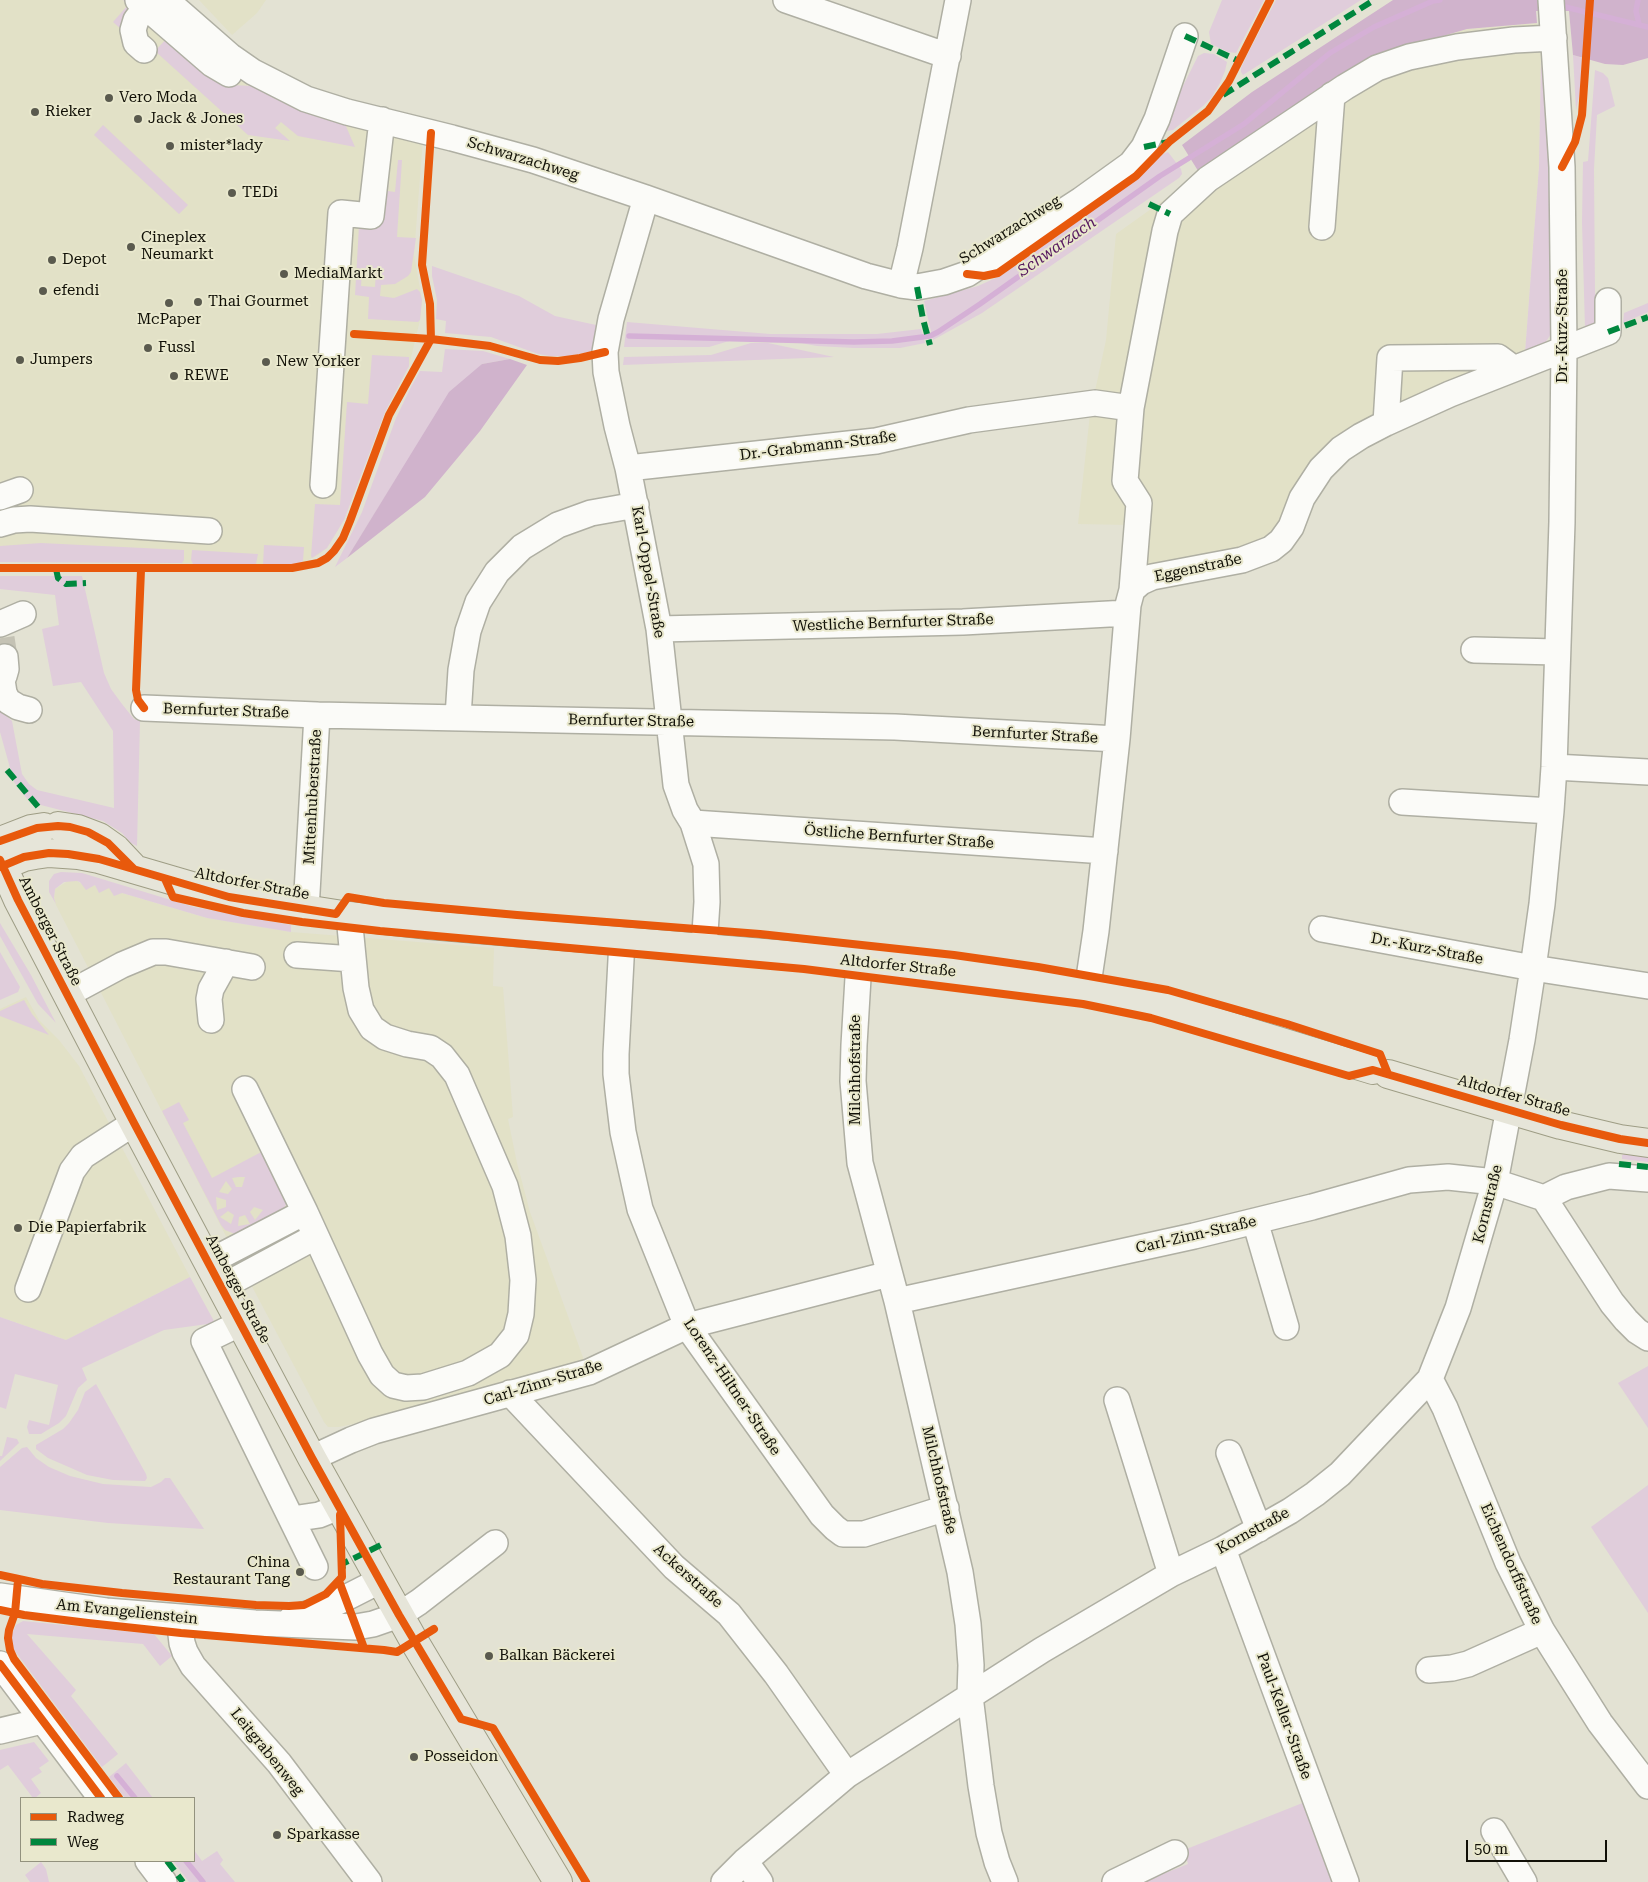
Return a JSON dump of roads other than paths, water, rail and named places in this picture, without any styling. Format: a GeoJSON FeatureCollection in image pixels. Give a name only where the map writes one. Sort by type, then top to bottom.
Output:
{"type":"FeatureCollection","features":[{"type":"Feature","properties":{"kind":"main road"},"geometry":{"type":"LineString","coordinates":[[1,859],[31,829],[51,826],[78,829],[99,837],[116,849],[134,869]]}},
{"type":"Feature","properties":{"kind":"main road","name":"Altdorfer Straße"},"geometry":{"type":"LineString","coordinates":[[1,859],[49,853],[78,855],[134,869],[229,897],[349,916],[429,925],[859,961],[988,976],[1087,991],[1173,1009],[1508,1109],[1605,1136],[1648,1143]]}},
{"type":"Feature","properties":{"kind":"main road","name":"Amberger Straße"},"geometry":{"type":"LineString","coordinates":[[1,859],[134,1123],[312,1458],[379,1581],[558,1882]]}},
{"type":"Feature","properties":{"kind":"street"},"geometry":{"type":"LineString","coordinates":[[786,0],[948,56]]}},
{"type":"Feature","properties":{"kind":"street"},"geometry":{"type":"LineString","coordinates":[[901,285],[912,239],[958,0]]}},
{"type":"Feature","properties":{"kind":"street"},"geometry":{"type":"LineString","coordinates":[[144,50],[136,43],[132,30],[136,20],[150,2]]}},
{"type":"Feature","properties":{"kind":"street","name":"Schwarzachweg"},"geometry":{"type":"LineString","coordinates":[[150,2],[253,72],[306,99],[347,112],[533,160],[866,276],[917,287],[944,282],[967,274],[1081,200],[1131,164],[1144,147],[1157,118],[1185,36]]}},
{"type":"Feature","properties":{"kind":"street","name":"Dr.-Kurz-Straße"},"geometry":{"type":"LineString","coordinates":[[1508,1109],[1522,1040],[1542,904],[1554,767],[1562,522],[1564,349],[1562,167],[1552,5]]}},
{"type":"Feature","properties":{"kind":"street"},"geometry":{"type":"LineString","coordinates":[[1087,991],[1096,931],[1117,739],[1139,504],[1125,481],[1131,408],[1170,214],[1208,179],[1332,95],[1377,68],[1409,57],[1457,47],[1514,40],[1554,38]]}},
{"type":"Feature","properties":{"kind":"street"},"geometry":{"type":"LineString","coordinates":[[1322,227],[1332,95]]}},
{"type":"Feature","properties":{"kind":"street"},"geometry":{"type":"LineString","coordinates":[[323,485],[340,213],[371,216],[382,120]]}},
{"type":"Feature","properties":{"kind":"street","name":"Karl-Oppel-Straße"},"geometry":{"type":"LineString","coordinates":[[646,198],[611,319],[605,352],[610,394],[636,504],[659,629],[676,784],[685,810],[693,823],[706,864],[707,902],[704,948]]}},
{"type":"Feature","properties":{"kind":"street","name":"Eggenstraße"},"geometry":{"type":"LineString","coordinates":[[1130,601],[1141,582],[1152,577],[1242,560],[1271,549],[1281,541],[1291,527],[1302,498],[1321,469],[1341,449],[1386,423],[1450,394],[1608,332],[1608,301]]}},
{"type":"Feature","properties":{"kind":"street"},"geometry":{"type":"LineString","coordinates":[[1386,423],[1390,358],[1498,357],[1513,368]]}},
{"type":"Feature","properties":{"kind":"street","name":"Dr.-Grabmann-Straße"},"geometry":{"type":"LineString","coordinates":[[628,468],[876,441],[969,420],[1095,403],[1131,408]]}},
{"type":"Feature","properties":{"kind":"street"},"geometry":{"type":"LineString","coordinates":[[458,717],[468,631],[478,602],[497,572],[522,547],[558,525],[591,513],[636,504]]}},
{"type":"Feature","properties":{"kind":"street"},"geometry":{"type":"LineString","coordinates":[[0,524],[14,520],[30,519],[209,531]]}},
{"type":"Feature","properties":{"kind":"street","name":"Westliche Bernfurter Straße"},"geometry":{"type":"LineString","coordinates":[[659,629],[963,622],[1130,601]]}},
{"type":"Feature","properties":{"kind":"street"},"geometry":{"type":"LineString","coordinates":[[22,614],[2,652],[4,693],[8,701],[18,707],[29,710]]}},
{"type":"Feature","properties":{"kind":"street"},"geometry":{"type":"LineString","coordinates":[[1474,650],[1557,652]]}},
{"type":"Feature","properties":{"kind":"street","name":"Bernfurter Straße"},"geometry":{"type":"LineString","coordinates":[[144,708],[318,715],[895,727],[1117,739]]}},
{"type":"Feature","properties":{"kind":"street","name":"Mittenhuberstraße"},"geometry":{"type":"LineString","coordinates":[[306,910],[318,715]]}},
{"type":"Feature","properties":{"kind":"street"},"geometry":{"type":"LineString","coordinates":[[1554,767],[1648,772]]}},
{"type":"Feature","properties":{"kind":"street"},"geometry":{"type":"LineString","coordinates":[[1402,802],[1551,811]]}},
{"type":"Feature","properties":{"kind":"street","name":"Östliche Bernfurter Straße"},"geometry":{"type":"LineString","coordinates":[[693,823],[1105,851]]}},
{"type":"Feature","properties":{"kind":"street"},"geometry":{"type":"LineString","coordinates":[[245,1089],[305,1212],[370,1354],[382,1375],[393,1385],[406,1388],[423,1387],[468,1373],[500,1355],[516,1335],[522,1314],[523,1280],[518,1236],[505,1186],[457,1075],[442,1056],[430,1048],[407,1044],[385,1037],[372,1028],[361,1010],[356,988],[349,916]]}},
{"type":"Feature","properties":{"kind":"street","name":"Dr.-Kurz-Straße"},"geometry":{"type":"LineString","coordinates":[[1322,929],[1533,968],[1648,986]]}},
{"type":"Feature","properties":{"kind":"street","name":"Lorenz-Hiltner-Straße"},"geometry":{"type":"LineString","coordinates":[[622,941],[616,1074],[623,1132],[640,1208],[687,1326],[822,1516],[834,1528],[843,1534],[864,1534],[946,1508]]}},
{"type":"Feature","properties":{"kind":"street"},"geometry":{"type":"LineString","coordinates":[[68,994],[153,952],[166,952],[252,967]]}},
{"type":"Feature","properties":{"kind":"street"},"geometry":{"type":"LineString","coordinates":[[297,955],[353,960]]}},
{"type":"Feature","properties":{"kind":"street","name":"Milchhofstraße"},"geometry":{"type":"LineString","coordinates":[[859,961],[853,1081],[860,1163],[897,1301],[960,1572],[968,1624],[971,1664],[970,1696]]}},
{"type":"Feature","properties":{"kind":"street"},"geometry":{"type":"LineString","coordinates":[[212,1020],[209,999],[226,962]]}},
{"type":"Feature","properties":{"kind":"street","name":"Kornstraße"},"geometry":{"type":"LineString","coordinates":[[970,1696],[1042,1650],[1171,1574],[1223,1549],[1309,1498],[1340,1474],[1430,1379],[1458,1308],[1488,1213],[1508,1109]]}},
{"type":"Feature","properties":{"kind":"street"},"geometry":{"type":"LineString","coordinates":[[28,1289],[72,1172],[83,1156],[134,1123]]}},
{"type":"Feature","properties":{"kind":"street"},"geometry":{"type":"LineString","coordinates":[[1648,1179],[1609,1176],[1566,1187],[1544,1198],[1612,1303],[1637,1331],[1648,1338]]}},
{"type":"Feature","properties":{"kind":"street","name":"Carl-Zinn-Straße"},"geometry":{"type":"LineString","coordinates":[[897,1301],[1255,1221],[1409,1180],[1448,1177],[1495,1182],[1544,1198]]}},
{"type":"Feature","properties":{"kind":"street"},"geometry":{"type":"LineString","coordinates":[[209,1262],[305,1212]]}},
{"type":"Feature","properties":{"kind":"street"},"geometry":{"type":"LineString","coordinates":[[1255,1221],[1286,1327]]}},
{"type":"Feature","properties":{"kind":"street"},"geometry":{"type":"LineString","coordinates":[[222,1287],[315,1237]]}},
{"type":"Feature","properties":{"kind":"street","name":"Carl-Zinn-Straße"},"geometry":{"type":"LineString","coordinates":[[312,1458],[351,1440],[374,1432],[590,1372],[687,1326],[889,1274]]}},
{"type":"Feature","properties":{"kind":"street"},"geometry":{"type":"LineString","coordinates":[[241,1323],[204,1340],[315,1568]]}},
{"type":"Feature","properties":{"kind":"street","name":"Eichendorffstraße"},"geometry":{"type":"LineString","coordinates":[[1430,1379],[1445,1408],[1511,1569],[1542,1631],[1600,1723],[1648,1786]]}},
{"type":"Feature","properties":{"kind":"street","name":"Ackerstraße"},"geometry":{"type":"LineString","coordinates":[[510,1393],[674,1567],[729,1614],[776,1674],[847,1775]]}},
{"type":"Feature","properties":{"kind":"street"},"geometry":{"type":"LineString","coordinates":[[1117,1400],[1171,1574]]}},
{"type":"Feature","properties":{"kind":"street"},"geometry":{"type":"LineString","coordinates":[[1229,1453],[1259,1529]]}},
{"type":"Feature","properties":{"kind":"street"},"geometry":{"type":"LineString","coordinates":[[292,1519],[319,1515],[339,1507]]}},
{"type":"Feature","properties":{"kind":"street","name":"Am Evangelienstein"},"geometry":{"type":"LineString","coordinates":[[0,1596],[96,1610],[255,1623],[356,1627],[373,1624],[399,1615],[419,1602],[495,1543]]}},
{"type":"Feature","properties":{"kind":"street","name":"Paul-Keller-Straße"},"geometry":{"type":"LineString","coordinates":[[1223,1549],[1346,1882]]}},
{"type":"Feature","properties":{"kind":"street","name":"Am Evangelienstein"},"geometry":{"type":"LineString","coordinates":[[255,1623],[294,1618],[316,1612],[379,1581]]}},
{"type":"Feature","properties":{"kind":"street","name":"Leitgrabenweg"},"geometry":{"type":"LineString","coordinates":[[179,1617],[184,1647],[193,1666],[279,1763],[369,1882]]}},
{"type":"Feature","properties":{"kind":"street"},"geometry":{"type":"LineString","coordinates":[[1429,1670],[1452,1668],[1468,1664],[1542,1631]]}},
{"type":"Feature","properties":{"kind":"street"},"geometry":{"type":"LineString","coordinates":[[0,1664],[100,1797]]}},
{"type":"Feature","properties":{"kind":"street"},"geometry":{"type":"LineString","coordinates":[[724,1882],[745,1861],[847,1775],[970,1696],[989,1833],[1005,1882]]}},
{"type":"Feature","properties":{"kind":"street"},"geometry":{"type":"LineString","coordinates":[[0,1731],[42,1721]]}},
{"type":"Feature","properties":{"kind":"street"},"geometry":{"type":"LineString","coordinates":[[1494,1831],[1524,1882]]}},
{"type":"Feature","properties":{"kind":"street"},"geometry":{"type":"LineString","coordinates":[[1114,1882],[1175,1853]]}},
{"type":"Feature","properties":{"kind":"street"},"geometry":{"type":"LineString","coordinates":[[745,1861],[760,1882]]}},
{"type":"Feature","properties":{"kind":"street"},"geometry":{"type":"LineString","coordinates":[[149,1862],[164,1882]]}},
{"type":"Feature","properties":{"kind":"waterway","name":"Schwarzach"},"geometry":{"type":"LineString","coordinates":[[629,336],[854,342],[892,341],[930,336],[980,304],[1160,176],[1244,124],[1330,53],[1374,27],[1433,1],[1440,0]]}},
{"type":"Feature","properties":{"kind":"waterway"},"geometry":{"type":"LineString","coordinates":[[1638,0],[1636,11],[1639,24]]}},
{"type":"Feature","properties":{"kind":"waterway","name":"Schwarzach"},"geometry":{"type":"LineString","coordinates":[[1557,5],[1648,27]]}},
{"type":"Feature","properties":{"kind":"waterway"},"geometry":{"type":"LineString","coordinates":[[117,1776],[134,1797]]}},
{"type":"Feature","properties":{"kind":"waterway"},"geometry":{"type":"LineString","coordinates":[[187,1862],[203,1882]]}},
{"type":"Feature","properties":{"kind":"tunnel"},"geometry":{"type":"LineString","coordinates":[[2,638],[5,657]]}},
{"type":"Feature","properties":{"kind":"place","name":"Vero Moda"},"geometry":{"type":"Point","coordinates":[109,98]}},
{"type":"Feature","properties":{"kind":"place","name":"Rieker"},"geometry":{"type":"Point","coordinates":[35,112]}},
{"type":"Feature","properties":{"kind":"place","name":"Jack & Jones"},"geometry":{"type":"Point","coordinates":[138,119]}},
{"type":"Feature","properties":{"kind":"place","name":"mister*lady"},"geometry":{"type":"Point","coordinates":[170,146]}},
{"type":"Feature","properties":{"kind":"place","name":"TEDi"},"geometry":{"type":"Point","coordinates":[232,193]}},
{"type":"Feature","properties":{"kind":"place","name":"Cineplex Neumarkt"},"geometry":{"type":"Point","coordinates":[131,247]}},
{"type":"Feature","properties":{"kind":"place","name":"Depot"},"geometry":{"type":"Point","coordinates":[52,260]}},
{"type":"Feature","properties":{"kind":"place","name":"MediaMarkt"},"geometry":{"type":"Point","coordinates":[284,274]}},
{"type":"Feature","properties":{"kind":"place","name":"efendi"},"geometry":{"type":"Point","coordinates":[43,291]}},
{"type":"Feature","properties":{"kind":"place","name":"Thai Gourmet"},"geometry":{"type":"Point","coordinates":[198,302]}},
{"type":"Feature","properties":{"kind":"place","name":"McPaper"},"geometry":{"type":"Point","coordinates":[169,303]}},
{"type":"Feature","properties":{"kind":"place","name":"Fussl"},"geometry":{"type":"Point","coordinates":[148,348]}},
{"type":"Feature","properties":{"kind":"place","name":"Jumpers"},"geometry":{"type":"Point","coordinates":[20,360]}},
{"type":"Feature","properties":{"kind":"place","name":"New Yorker"},"geometry":{"type":"Point","coordinates":[266,362]}},
{"type":"Feature","properties":{"kind":"place","name":"REWE"},"geometry":{"type":"Point","coordinates":[174,376]}},
{"type":"Feature","properties":{"kind":"place","name":"Die Papierfabrik"},"geometry":{"type":"Point","coordinates":[18,1228]}},
{"type":"Feature","properties":{"kind":"place","name":"China Restaurant Tang"},"geometry":{"type":"Point","coordinates":[300,1572]}},
{"type":"Feature","properties":{"kind":"place","name":"Balkan Bäckerei"},"geometry":{"type":"Point","coordinates":[489,1656]}},
{"type":"Feature","properties":{"kind":"place","name":"Posseidon"},"geometry":{"type":"Point","coordinates":[414,1757]}},
{"type":"Feature","properties":{"kind":"place","name":"Sparkasse"},"geometry":{"type":"Point","coordinates":[277,1835]}}]}
